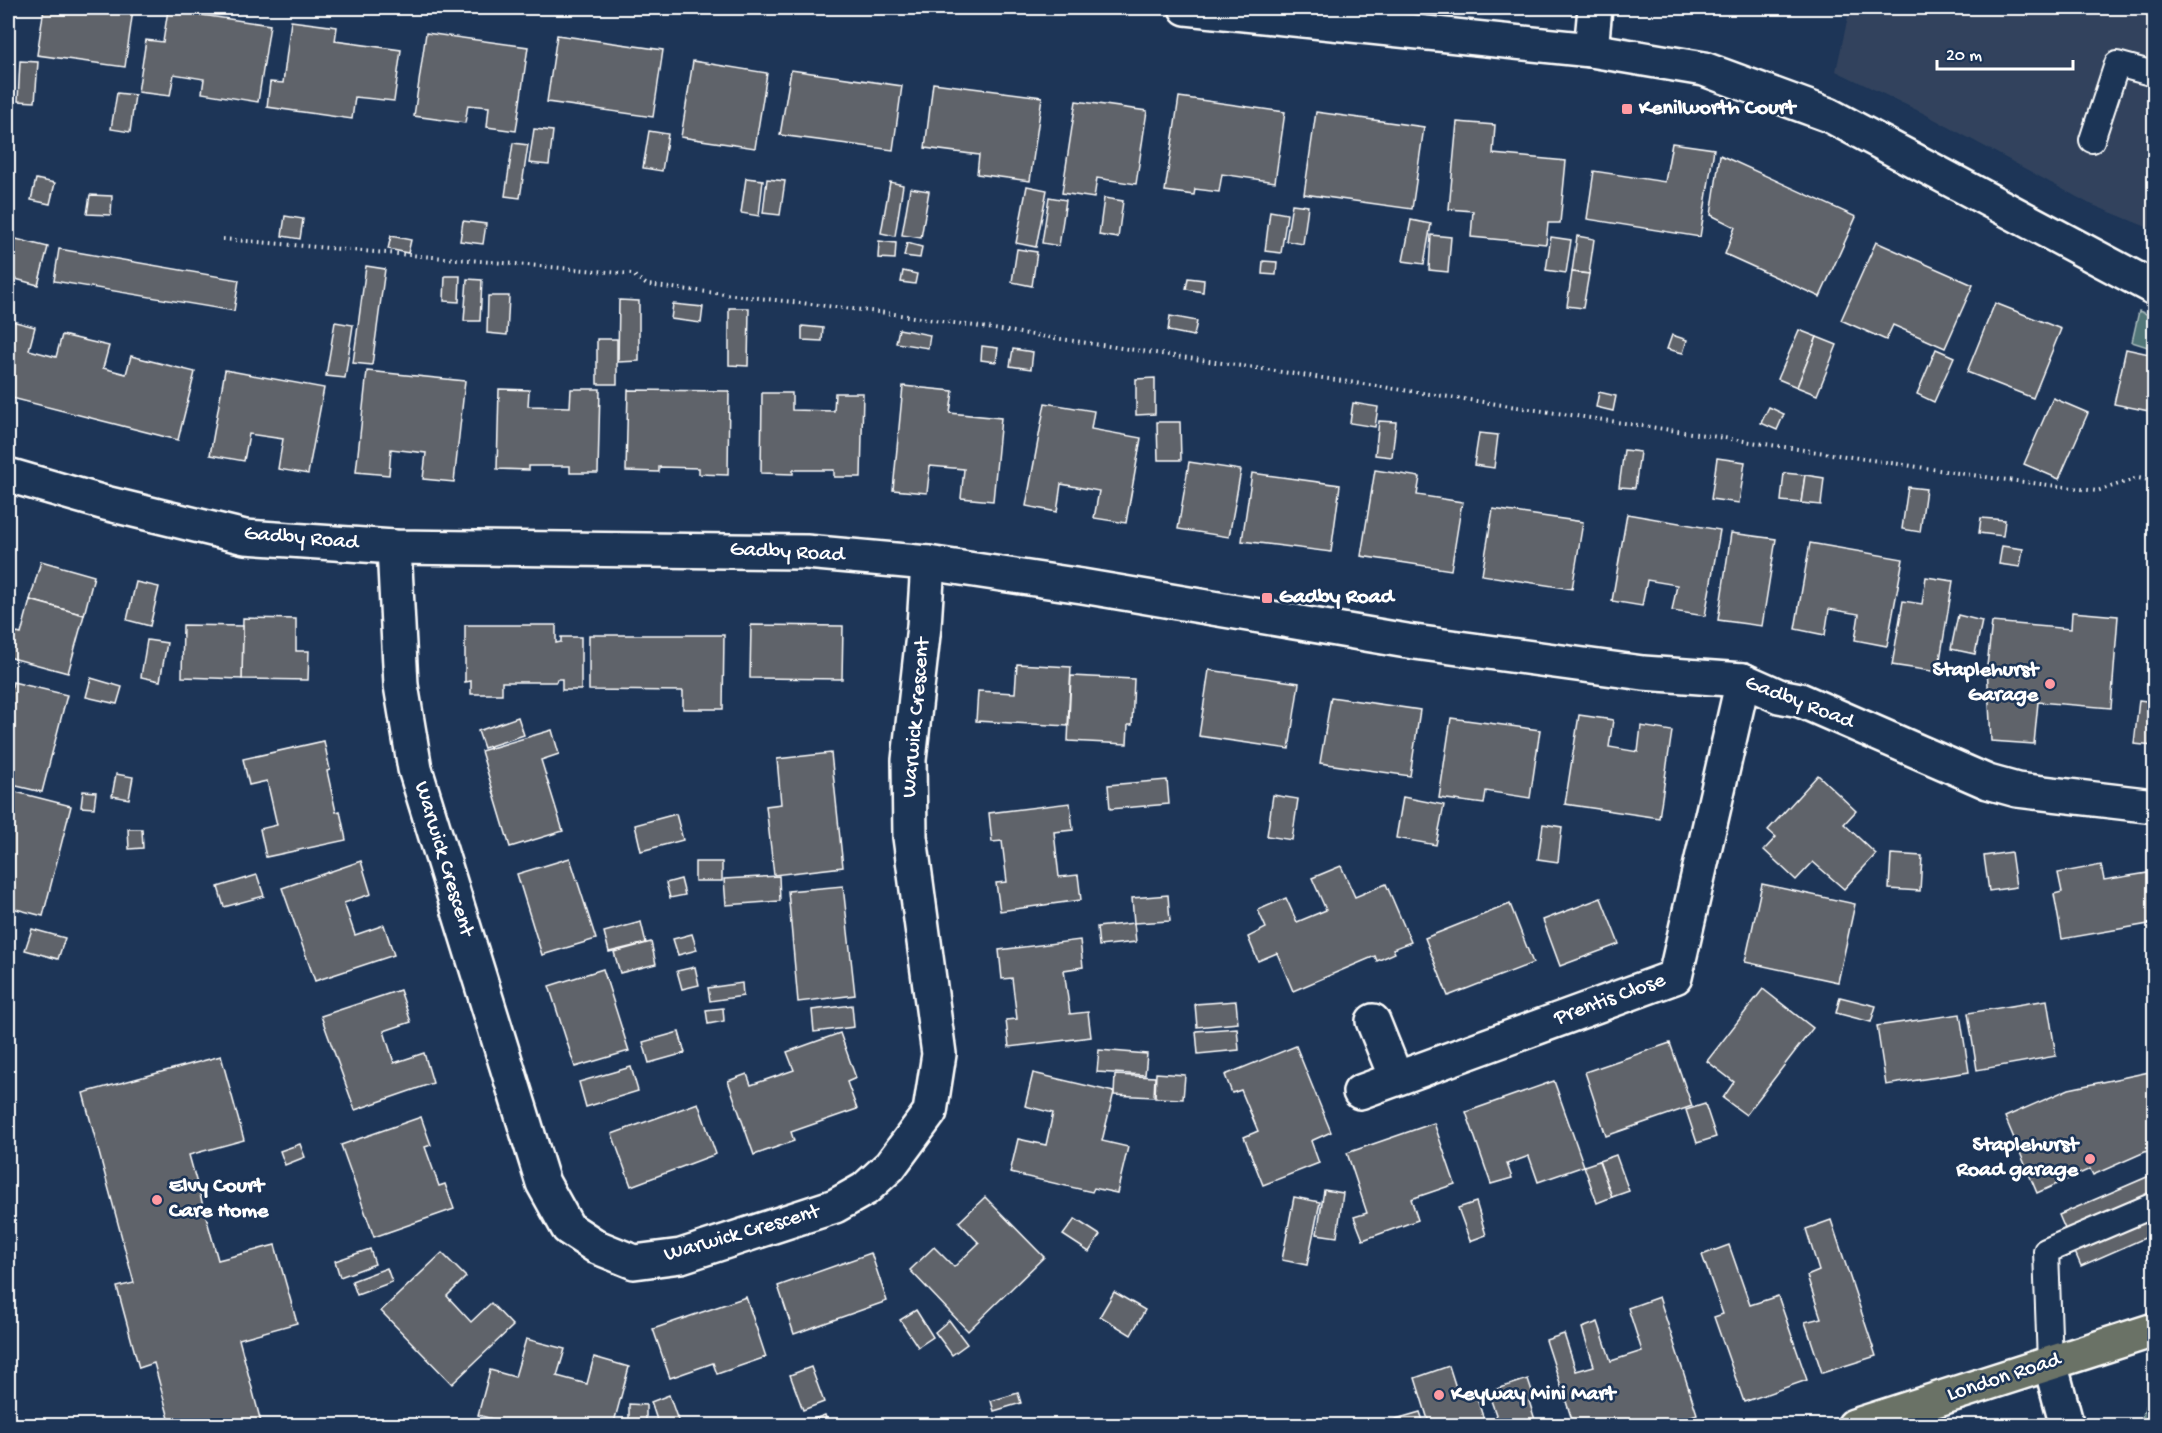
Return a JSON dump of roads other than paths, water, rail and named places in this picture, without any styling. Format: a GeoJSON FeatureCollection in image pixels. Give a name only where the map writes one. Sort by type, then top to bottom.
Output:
{"type":"FeatureCollection","features":[{"type":"Feature","properties":{"kind":"main road","name":"London Road"},"geometry":{"type":"LineString","coordinates":[[1854,1425],[2154,1330]]}},
{"type":"Feature","properties":{"kind":"street"},"geometry":{"type":"LineString","coordinates":[[1186,8],[1591,50],[1704,69],[1829,115],[2154,288]]}},
{"type":"Feature","properties":{"kind":"street"},"geometry":{"type":"LineString","coordinates":[[1591,50],[1595,8]]}},
{"type":"Feature","properties":{"kind":"street","name":"Gadby Road"},"geometry":{"type":"LineString","coordinates":[[8,475],[105,503],[245,537],[394,547],[806,552],[928,563],[1082,586],[1407,641],[1643,672],[1743,680],[1779,696],[1800,700],[1988,782],[2017,790],[2154,806]]}},
{"type":"Feature","properties":{"kind":"street","name":"Warwick Crescent"},"geometry":{"type":"LineString","coordinates":[[394,547],[400,685],[415,769],[543,1183],[568,1228],[597,1247],[634,1262],[681,1256],[835,1206],[865,1189],[890,1166],[930,1112],[939,1054],[910,837],[909,771],[928,563]]}},
{"type":"Feature","properties":{"kind":"street","name":"Prentis Close"},"geometry":{"type":"LineString","coordinates":[[1360,1092],[1675,977],[1743,680]]}},
{"type":"Feature","properties":{"kind":"street"},"geometry":{"type":"LineString","coordinates":[[1373,1022],[1396,1077]]}},
{"type":"Feature","properties":{"kind":"street"},"geometry":{"type":"LineString","coordinates":[[2050,1363],[2067,1425]]}},
{"type":"Feature","properties":{"kind":"lane"},"geometry":{"type":"LineString","coordinates":[[2092,140],[2116,63],[2154,74]]}},
{"type":"Feature","properties":{"kind":"lane"},"geometry":{"type":"LineString","coordinates":[[2050,1363],[2046,1251],[2154,1205]]}},
{"type":"Feature","properties":{"kind":"place","name":"Kenilworth Court"},"geometry":{"type":"Point","coordinates":[1627,109]}},
{"type":"Feature","properties":{"kind":"place","name":"Gadby Road"},"geometry":{"type":"Point","coordinates":[1267,598]}},
{"type":"Feature","properties":{"kind":"place","name":"Staplehurst Garage"},"geometry":{"type":"Point","coordinates":[2050,684]}},
{"type":"Feature","properties":{"kind":"place","name":"Staplehurst Road garage"},"geometry":{"type":"Point","coordinates":[2090,1159]}},
{"type":"Feature","properties":{"kind":"place","name":"Elvy Court Care Home"},"geometry":{"type":"Point","coordinates":[157,1200]}},
{"type":"Feature","properties":{"kind":"place","name":"Keyway Mini Mart"},"geometry":{"type":"Point","coordinates":[1439,1395]}}]}
